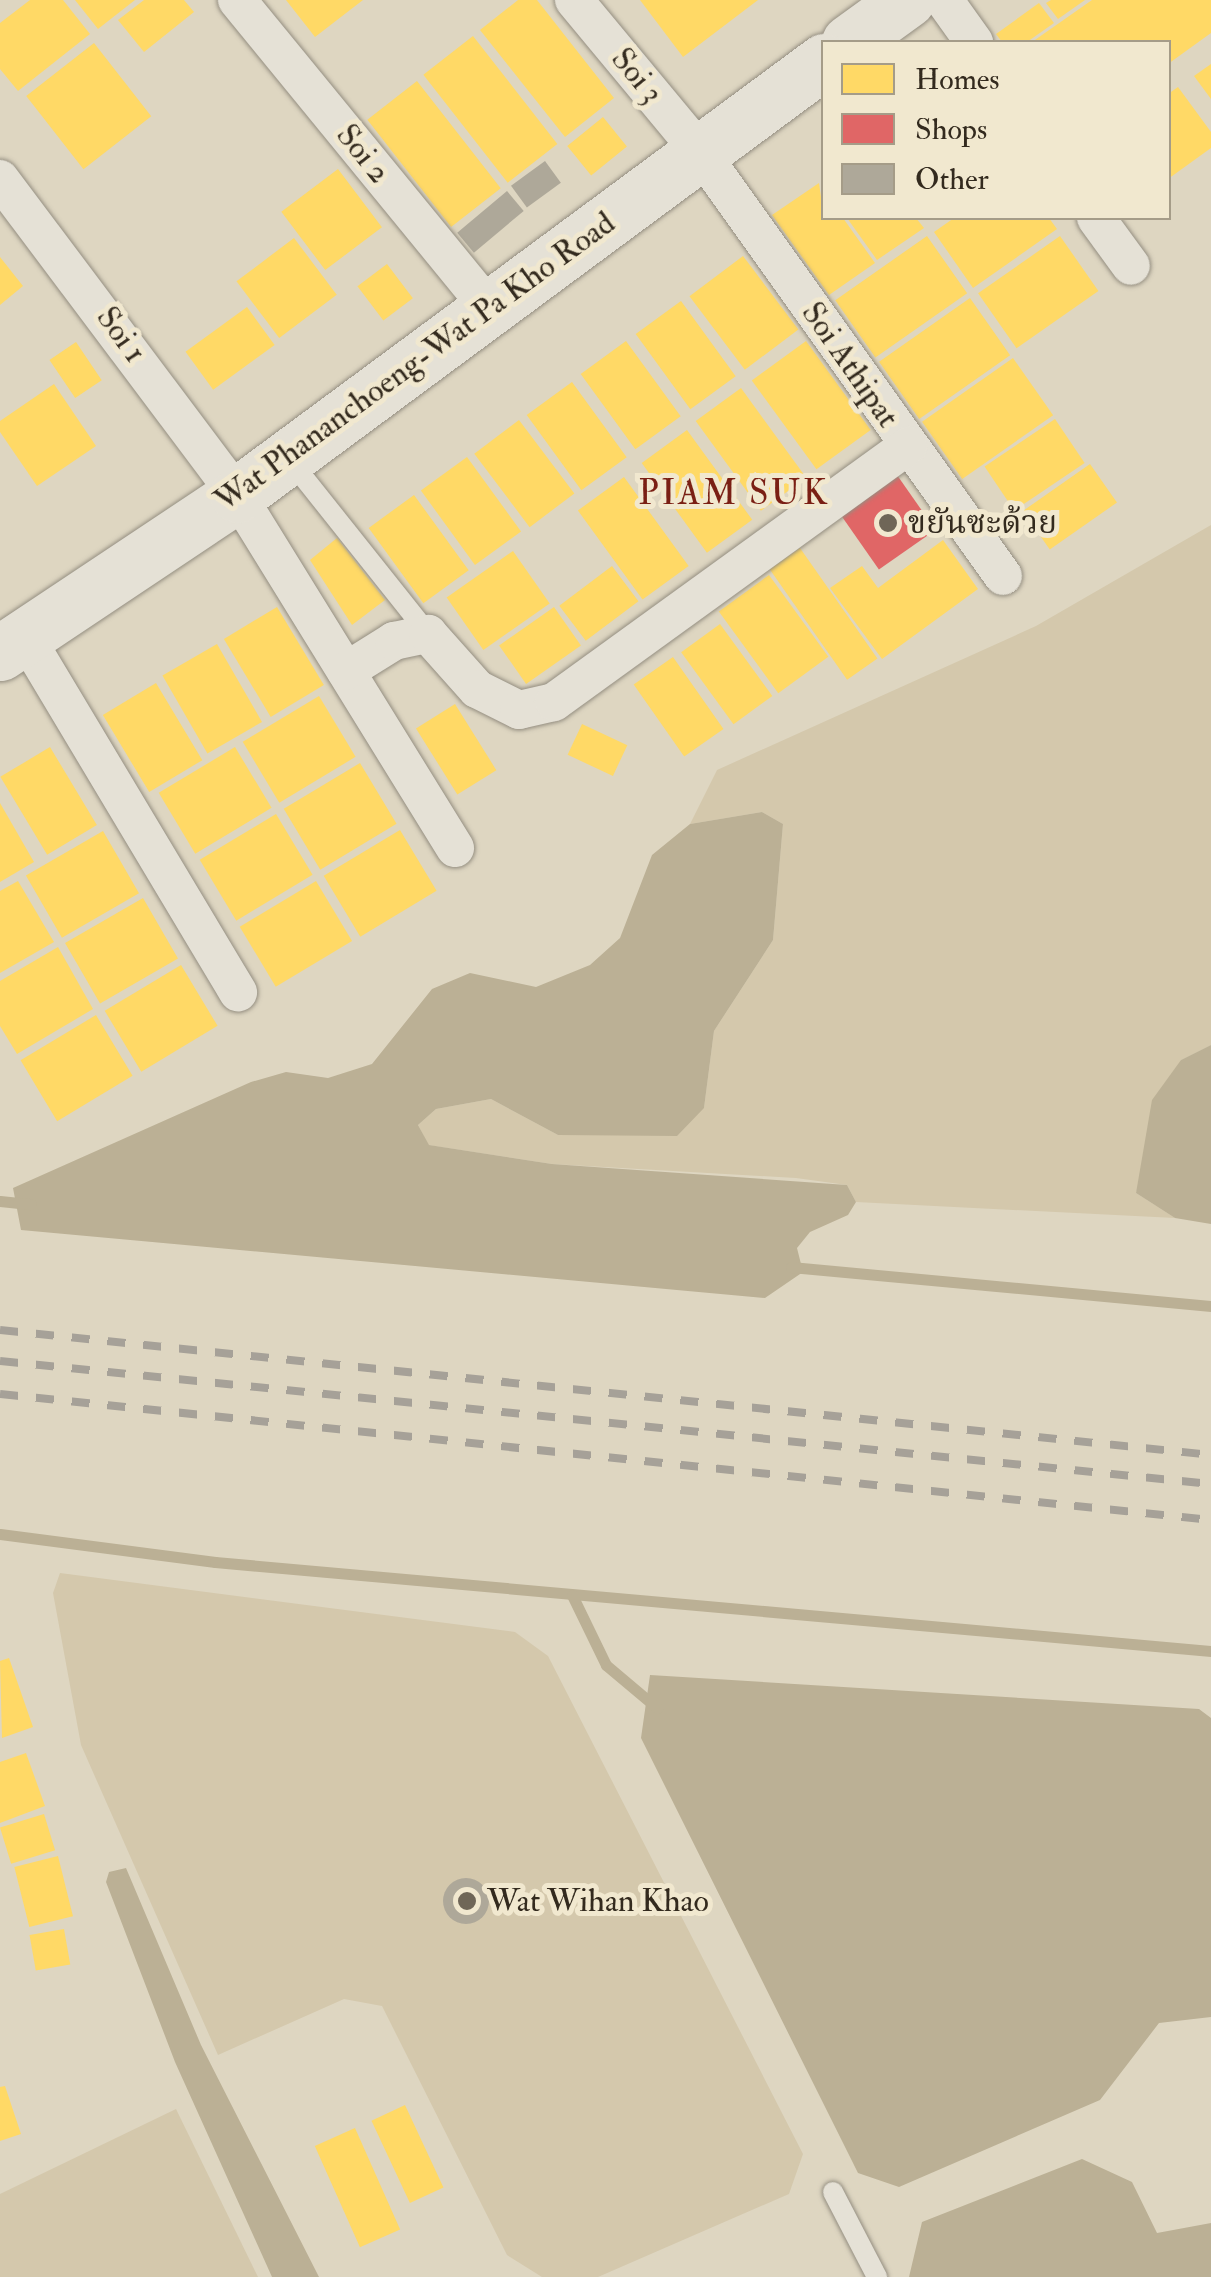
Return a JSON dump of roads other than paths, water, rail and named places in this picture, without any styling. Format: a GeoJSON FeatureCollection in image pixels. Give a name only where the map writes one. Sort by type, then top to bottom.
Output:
{"type":"FeatureCollection","features":[{"type":"Feature","properties":{"kind":"main road"},"geometry":{"type":"LineString","coordinates":[[852,40],[910,2]]}},
{"type":"Feature","properties":{"kind":"main road","name":"Wat Phananchoeng-Wat Pa Kho Road"},"geometry":{"type":"LineString","coordinates":[[13,646],[237,495],[821,64]]}},
{"type":"Feature","properties":{"kind":"street","name":"Soi 2"},"geometry":{"type":"LineString","coordinates":[[237,0],[490,308]]}},
{"type":"Feature","properties":{"kind":"street","name":"Soi 3"},"geometry":{"type":"LineString","coordinates":[[574,0],[700,152]]}},
{"type":"Feature","properties":{"kind":"street"},"geometry":{"type":"LineString","coordinates":[[910,2],[971,40]]}},
{"type":"Feature","properties":{"kind":"street","name":"Soi Athipat"},"geometry":{"type":"LineString","coordinates":[[700,152],[1002,576]]}},
{"type":"Feature","properties":{"kind":"street","name":"Soi 1"},"geometry":{"type":"LineString","coordinates":[[0,180],[237,495],[456,848]]}},
{"type":"Feature","properties":{"kind":"street"},"geometry":{"type":"LineString","coordinates":[[1097,220],[1130,266]]}},
{"type":"Feature","properties":{"kind":"street"},"geometry":{"type":"LineString","coordinates":[[346,671],[394,642],[428,634],[477,689],[519,710],[554,702],[908,446]]}},
{"type":"Feature","properties":{"kind":"street"},"geometry":{"type":"LineString","coordinates":[[13,646],[238,992]]}},
{"type":"Feature","properties":{"kind":"lane"},"geometry":{"type":"LineString","coordinates":[[288,458],[428,634]]}},
{"type":"Feature","properties":{"kind":"lane"},"geometry":{"type":"LineString","coordinates":[[833,2192],[877,2277]]}},
{"type":"Feature","properties":{"kind":"waterway"},"geometry":{"type":"LineString","coordinates":[[0,1201],[31,1204]]}},
{"type":"Feature","properties":{"kind":"waterway"},"geometry":{"type":"LineString","coordinates":[[791,1267],[1211,1306]]}},
{"type":"Feature","properties":{"kind":"waterway"},"geometry":{"type":"LineString","coordinates":[[0,1534],[215,1562],[1211,1651]]}},
{"type":"Feature","properties":{"kind":"waterway"},"geometry":{"type":"LineString","coordinates":[[572,1595],[606,1665],[657,1708]]}},
{"type":"Feature","properties":{"kind":"railway"},"geometry":{"type":"LineString","coordinates":[[0,1330],[1211,1455]]}},
{"type":"Feature","properties":{"kind":"railway"},"geometry":{"type":"LineString","coordinates":[[0,1361],[1211,1484]]}},
{"type":"Feature","properties":{"kind":"railway"},"geometry":{"type":"LineString","coordinates":[[0,1394],[1211,1520]]}},
{"type":"Feature","properties":{"kind":"place","name":"ขยันซะด้วย"},"geometry":{"type":"Point","coordinates":[888,523]}},
{"type":"Feature","properties":{"kind":"place","name":"Wat Wihan Khao"},"geometry":{"type":"Point","coordinates":[467,1901]}},
{"type":"Feature","properties":{"kind":"district","name":"PIAM SUK"},"geometry":{"type":"Point","coordinates":[734,493]}}]}
